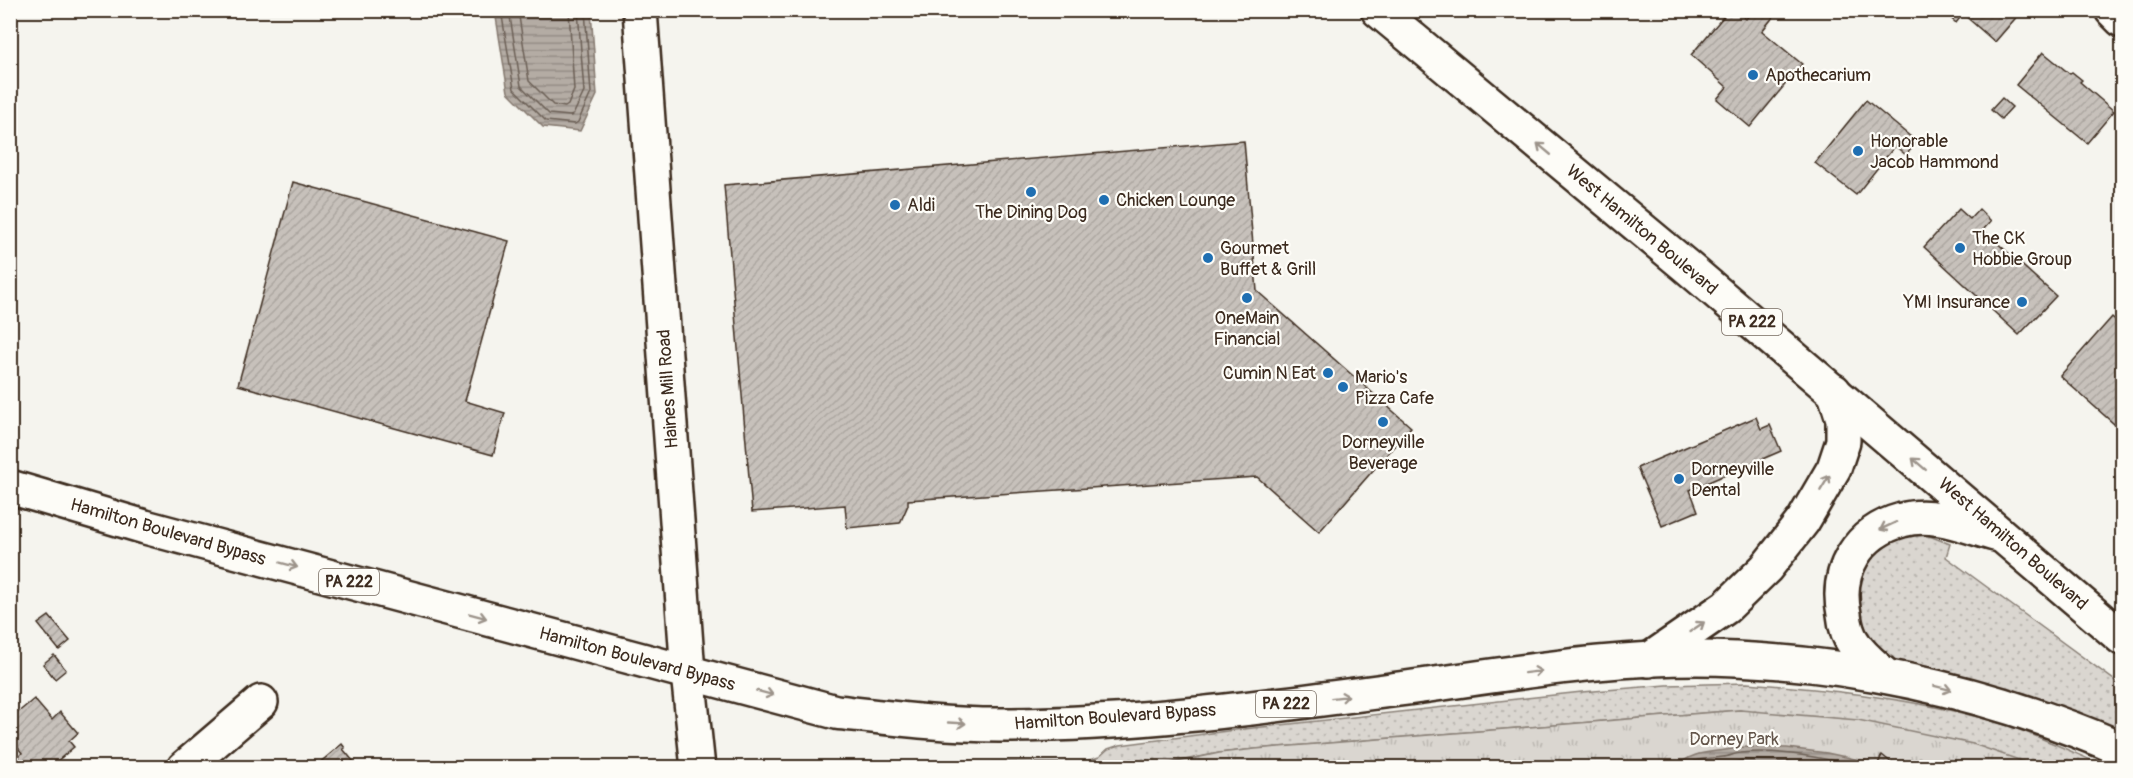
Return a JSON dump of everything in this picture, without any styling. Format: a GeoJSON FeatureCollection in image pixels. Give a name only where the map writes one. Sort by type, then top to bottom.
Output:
{"type":"FeatureCollection","features":[{"type":"Feature","properties":{"kind":"main road","name":"Haines Mill Road"},"geometry":{"type":"LineString","coordinates":[[640,10],[688,673],[698,768]]}},
{"type":"Feature","properties":{"kind":"main road","name":"West Hamilton Boulevard"},"geometry":{"type":"LineString","coordinates":[[1378,10],[1686,266],[2122,638]]}},
{"type":"Feature","properties":{"kind":"main road"},"geometry":{"type":"LineString","coordinates":[[2112,10],[2122,20]]}},
{"type":"Feature","properties":{"kind":"main road"},"geometry":{"type":"LineString","coordinates":[[1649,660],[1726,607],[1766,567],[1803,520],[1834,468],[1843,441],[1843,419],[1834,391]]}},
{"type":"Feature","properties":{"kind":"main road","name":"Hamilton Boulevard Bypass"},"geometry":{"type":"LineString","coordinates":[[10,488],[157,530],[836,712],[899,719],[997,725],[1077,723],[1158,717],[1305,702],[1595,663],[1649,660],[1735,659],[1839,668],[1886,676]]}},
{"type":"Feature","properties":{"kind":"main road"},"geometry":{"type":"LineString","coordinates":[[1886,676],[1852,643],[1842,605],[1841,591],[1849,558],[1868,536],[1903,519],[1941,519],[2006,537]]}},
{"type":"Feature","properties":{"kind":"main road","name":"PA 222"},"geometry":{"type":"LineString","coordinates":[[1886,676],[1976,696],[2075,729],[2122,749]]}},
{"type":"Feature","properties":{"kind":"main road"},"geometry":{"type":"LineString","coordinates":[[184,768],[261,702]]}},
{"type":"Feature","properties":{"kind":"green space"},"geometry":{"type":"Polygon","coordinates":[[[1914,530],[1950,544],[1946,557],[2122,686],[2122,735],[1878,658],[1859,634],[1857,574],[1870,551],[1914,530]]]}},
{"type":"Feature","properties":{"kind":"green space"},"geometry":{"type":"Polygon","coordinates":[[[1747,683],[1871,696],[1962,713],[2022,731],[2107,767],[1965,767],[1740,710],[1255,749],[1219,753],[1150,767],[992,768],[992,762],[1080,763],[1099,757],[1108,749],[1120,745],[1235,730],[1582,692],[1667,685],[1747,683]]]}},
{"type":"Feature","properties":{"kind":"green space","name":"Dorney Park"},"geometry":{"type":"Polygon","coordinates":[[[1740,710],[1858,720],[1973,744],[2039,767],[1150,768],[1219,753],[1255,749],[1740,710]]]}},
{"type":"Feature","properties":{"kind":"water"},"geometry":{"type":"Polygon","coordinates":[[[495,11],[591,11],[597,95],[580,131],[543,127],[508,92],[495,11]]]}},
{"type":"Feature","properties":{"kind":"water"},"geometry":{"type":"Polygon","coordinates":[[[1739,747],[1787,748],[1827,753],[1878,764],[1876,768],[1676,768],[1698,754],[1739,747]]]}},
{"type":"Feature","properties":{"kind":"building","name":"Apothecarium"},"geometry":{"type":"Polygon","coordinates":[[[1729,10],[1736,10],[1746,19],[1753,10],[1767,10],[1774,16],[1762,31],[1802,64],[1750,127],[1717,99],[1727,87],[1691,55],[1729,10]]]}},
{"type":"Feature","properties":{"kind":"building"},"geometry":{"type":"Polygon","coordinates":[[[1942,10],[2017,10],[2020,13],[1995,42],[1963,14],[1956,23],[1942,10]]]}},
{"type":"Feature","properties":{"kind":"building"},"geometry":{"type":"Polygon","coordinates":[[[2043,52],[2070,74],[2072,72],[2082,80],[2080,82],[2114,111],[2087,143],[2016,85],[2043,52]]]}},
{"type":"Feature","properties":{"kind":"building"},"geometry":{"type":"Polygon","coordinates":[[[2002,98],[2012,107],[2001,119],[1991,110],[2002,98]]]}},
{"type":"Feature","properties":{"kind":"building","name":"Honorable Jacob Hammond"},"geometry":{"type":"Polygon","coordinates":[[[1866,100],[1917,142],[1906,155],[1895,146],[1856,195],[1815,163],[1866,100]]]}},
{"type":"Feature","properties":{"kind":"building"},"geometry":{"type":"Polygon","coordinates":[[[1244,141],[1257,291],[1411,427],[1319,532],[1257,477],[908,500],[900,523],[847,528],[845,505],[752,512],[724,185],[1244,141]]]}},
{"type":"Feature","properties":{"kind":"building"},"geometry":{"type":"Polygon","coordinates":[[[293,182],[509,241],[465,401],[505,413],[493,455],[238,385],[293,182]]]}},
{"type":"Feature","properties":{"kind":"building"},"geometry":{"type":"Polygon","coordinates":[[[1959,209],[1970,219],[1979,209],[1991,221],[1983,230],[2056,296],[2019,335],[1924,247],[1959,209]]]}},
{"type":"Feature","properties":{"kind":"building"},"geometry":{"type":"Polygon","coordinates":[[[2112,317],[2122,326],[2122,431],[2060,376],[2112,317]]]}},
{"type":"Feature","properties":{"kind":"building","name":"Dorneyville Dental"},"geometry":{"type":"Polygon","coordinates":[[[1756,417],[1761,429],[1770,425],[1781,451],[1690,490],[1698,511],[1662,526],[1637,468],[1756,417]]]}},
{"type":"Feature","properties":{"kind":"building"},"geometry":{"type":"Polygon","coordinates":[[[49,616],[70,641],[59,650],[38,624],[49,616]]]}},
{"type":"Feature","properties":{"kind":"building"},"geometry":{"type":"Polygon","coordinates":[[[54,655],[66,670],[55,679],[43,664],[54,655]]]}},
{"type":"Feature","properties":{"kind":"building"},"geometry":{"type":"Polygon","coordinates":[[[34,699],[52,720],[60,712],[78,733],[69,741],[74,747],[49,768],[27,768],[18,757],[22,753],[10,734],[10,719],[34,699]]]}},
{"type":"Feature","properties":{"kind":"building"},"geometry":{"type":"Polygon","coordinates":[[[342,744],[345,748],[343,749],[359,768],[314,768],[312,766],[317,762],[318,764],[342,744]]]}},
{"type":"Feature","properties":{"kind":"building"},"geometry":{"type":"Polygon","coordinates":[[[1882,755],[1898,768],[1876,768],[1882,755]]]}},
{"type":"Feature","properties":{"kind":"place","name":"Apothecarium"},"geometry":{"type":"Point","coordinates":[1753,75]}},
{"type":"Feature","properties":{"kind":"place","name":"Honorable Jacob Hammond"},"geometry":{"type":"Point","coordinates":[1858,151]}},
{"type":"Feature","properties":{"kind":"place","name":"The Dining Dog"},"geometry":{"type":"Point","coordinates":[1031,192]}},
{"type":"Feature","properties":{"kind":"place","name":"Chicken Lounge"},"geometry":{"type":"Point","coordinates":[1104,200]}},
{"type":"Feature","properties":{"kind":"place","name":"Aldi"},"geometry":{"type":"Point","coordinates":[895,205]}},
{"type":"Feature","properties":{"kind":"place","name":"The CK Hobbie Group"},"geometry":{"type":"Point","coordinates":[1960,248]}},
{"type":"Feature","properties":{"kind":"place","name":"Gourmet Buffet & Grill"},"geometry":{"type":"Point","coordinates":[1208,258]}},
{"type":"Feature","properties":{"kind":"place","name":"OneMain Financial"},"geometry":{"type":"Point","coordinates":[1247,298]}},
{"type":"Feature","properties":{"kind":"place","name":"YMI Insurance"},"geometry":{"type":"Point","coordinates":[2022,302]}},
{"type":"Feature","properties":{"kind":"place","name":"Cumin N Eat"},"geometry":{"type":"Point","coordinates":[1328,373]}},
{"type":"Feature","properties":{"kind":"place","name":"Mario's Pizza Cafe"},"geometry":{"type":"Point","coordinates":[1343,387]}},
{"type":"Feature","properties":{"kind":"place","name":"Dorneyville Beverage"},"geometry":{"type":"Point","coordinates":[1383,422]}},
{"type":"Feature","properties":{"kind":"place","name":"Dorneyville Dental"},"geometry":{"type":"Point","coordinates":[1679,479]}}]}
